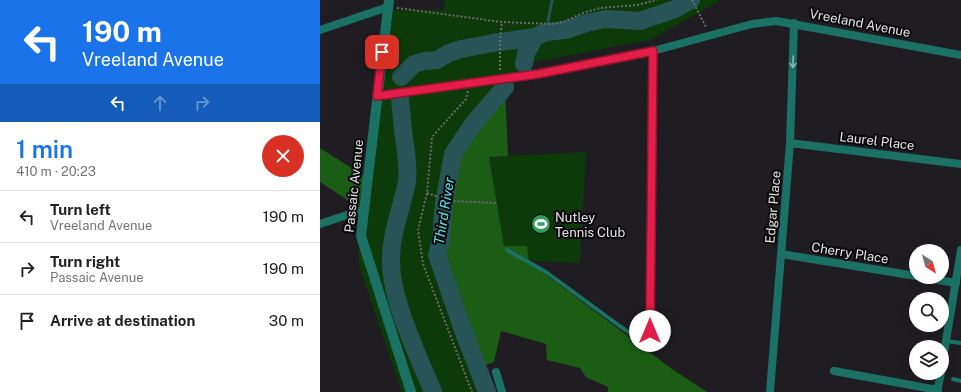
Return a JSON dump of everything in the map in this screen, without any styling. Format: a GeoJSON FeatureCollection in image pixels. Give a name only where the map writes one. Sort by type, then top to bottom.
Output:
{"type":"FeatureCollection","features":[{"type":"Feature","properties":{"kind":"street"},"geometry":{"type":"LineString","coordinates":[[320,30],[388,3]]}},
{"type":"Feature","properties":{"kind":"street","name":"Passaic Avenue"},"geometry":{"type":"LineString","coordinates":[[388,3],[361,236],[411,392]]}},
{"type":"Feature","properties":{"kind":"street","name":"Vreeland Avenue"},"geometry":{"type":"LineString","coordinates":[[377,96],[538,74],[653,51],[758,23],[776,21],[794,23],[961,55]]}},
{"type":"Feature","properties":{"kind":"street","name":"Edgar Place"},"geometry":{"type":"LineString","coordinates":[[770,392],[790,143],[794,23]]}},
{"type":"Feature","properties":{"kind":"street"},"geometry":{"type":"LineString","coordinates":[[650,346],[653,51]]}},
{"type":"Feature","properties":{"kind":"street","name":"Laurel Place"},"geometry":{"type":"LineString","coordinates":[[790,143],[961,164]]}},
{"type":"Feature","properties":{"kind":"street"},"geometry":{"type":"LineString","coordinates":[[320,224],[365,209]]}},
{"type":"Feature","properties":{"kind":"street"},"geometry":{"type":"LineString","coordinates":[[946,340],[958,279],[961,250]]}},
{"type":"Feature","properties":{"kind":"street","name":"Cherry Place"},"geometry":{"type":"LineString","coordinates":[[781,254],[909,275]]}},
{"type":"Feature","properties":{"kind":"street"},"geometry":{"type":"LineString","coordinates":[[834,371],[938,391],[940,380]]}},
{"type":"Feature","properties":{"kind":"street"},"geometry":{"type":"LineString","coordinates":[[496,372],[502,392]]}},
{"type":"Feature","properties":{"kind":"lane"},"geometry":{"type":"LineString","coordinates":[[506,250],[546,272],[621,327],[650,346]]}},
{"type":"Feature","properties":{"kind":"lane"},"geometry":{"type":"LineString","coordinates":[[949,341],[961,343]]}},
{"type":"Feature","properties":{"kind":"lane"},"geometry":{"type":"LineString","coordinates":[[954,380],[961,381]]}},
{"type":"Feature","properties":{"kind":"path"},"geometry":{"type":"LineString","coordinates":[[388,3],[502,22],[552,24],[563,22],[583,13],[600,8],[637,5],[657,0]]}},
{"type":"Feature","properties":{"kind":"path"},"geometry":{"type":"LineString","coordinates":[[692,0],[710,36]]}},
{"type":"Feature","properties":{"kind":"path"},"geometry":{"type":"LineString","coordinates":[[500,79],[500,39],[502,22]]}},
{"type":"Feature","properties":{"kind":"path"},"geometry":{"type":"LineString","coordinates":[[472,83],[466,99],[432,137],[427,193],[418,230],[423,264],[472,392]]}},
{"type":"Feature","properties":{"kind":"path"},"geometry":{"type":"LineString","coordinates":[[427,193],[450,201],[496,203]]}},
{"type":"Feature","properties":{"kind":"green space"},"geometry":{"type":"Polygon","coordinates":[[[445,0],[721,0],[650,40],[534,62],[473,124],[453,154],[434,255],[483,392],[402,392],[359,266],[358,207],[364,176],[384,10],[443,10],[445,0]]]}},
{"type":"Feature","properties":{"kind":"green space"},"geometry":{"type":"Polygon","coordinates":[[[505,87],[508,156],[489,157],[504,246],[527,246],[529,262],[672,369],[707,392],[608,392],[608,387],[586,377],[580,368],[547,360],[546,344],[501,331],[494,362],[478,368],[437,255],[441,240],[444,203],[453,154],[473,124],[505,87]]]}},
{"type":"Feature","properties":{"kind":"green space"},"geometry":{"type":"Polygon","coordinates":[[[320,148],[364,176],[358,207],[320,182],[320,148]]]}},
{"type":"Feature","properties":{"kind":"green space","name":"Nutley Tennis Club"},"geometry":{"type":"Polygon","coordinates":[[[586,152],[580,263],[529,261],[504,246],[489,157],[586,152]]]}},
{"type":"Feature","properties":{"kind":"waterway"},"geometry":{"type":"LineString","coordinates":[[546,32],[552,0]]}},
{"type":"Feature","properties":{"kind":"waterway","name":"Third River"},"geometry":{"type":"LineString","coordinates":[[524,64],[526,53],[535,37],[546,32],[566,30],[586,23],[606,19],[640,21],[675,9],[691,0]]}},
{"type":"Feature","properties":{"kind":"waterway","name":"Third River"},"geometry":{"type":"LineString","coordinates":[[401,77],[414,64],[424,61],[437,60],[449,53],[461,49],[535,37]]}},
{"type":"Feature","properties":{"kind":"waterway","name":"Third River"},"geometry":{"type":"LineString","coordinates":[[487,392],[463,330],[437,255],[441,240],[444,203],[453,154],[473,124],[505,87]]}},
{"type":"Feature","properties":{"kind":"waterway","name":"Third River"},"geometry":{"type":"LineString","coordinates":[[400,99],[407,162],[407,181],[391,249],[392,275],[395,291],[406,327],[433,392]]}},
{"type":"Feature","properties":{"kind":"place","name":"Nutley Tennis Club"},"geometry":{"type":"Point","coordinates":[541,224]}},
{"type":"Feature","properties":{"kind":"route"},"geometry":{"type":"LineString","coordinates":[[382,52],[377,96],[538,74],[653,51],[650,331]]}}]}
